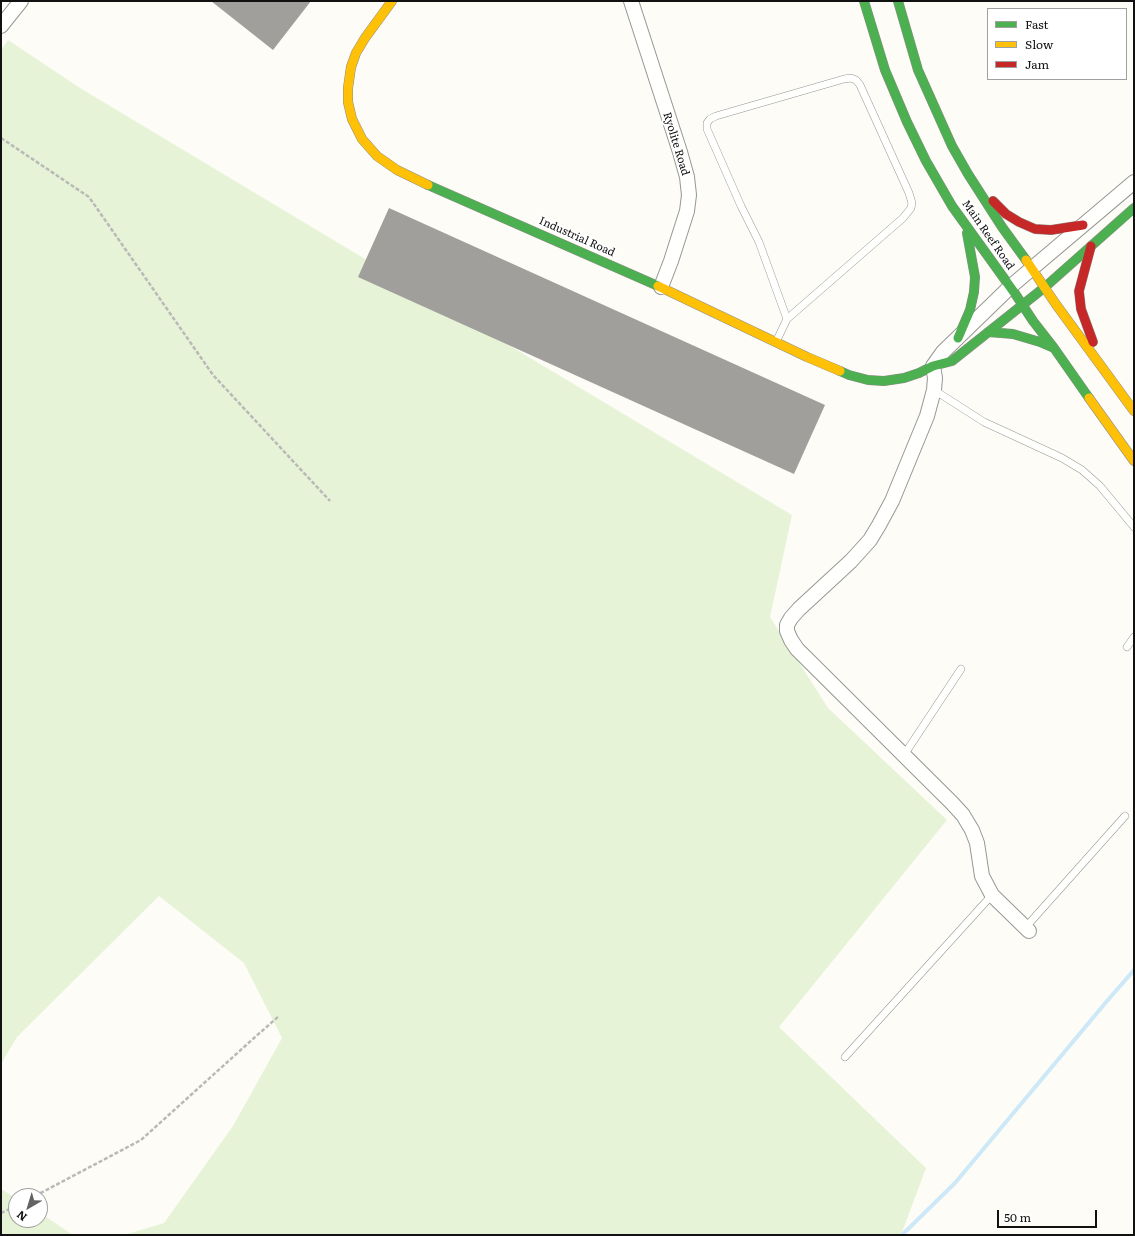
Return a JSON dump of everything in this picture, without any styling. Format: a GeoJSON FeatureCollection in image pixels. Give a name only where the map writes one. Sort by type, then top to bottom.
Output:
{"type":"FeatureCollection","features":[{"type":"Feature","properties":{"kind":"main road","name":"Industrial Road"},"geometry":{"type":"LineString","coordinates":[[392,1],[356,53],[351,67],[348,88],[348,102],[352,119],[362,139],[377,156],[397,170],[418,181],[661,287],[848,375],[868,380],[884,381],[904,378],[933,366],[952,361],[1045,287],[1134,208]]}},
{"type":"Feature","properties":{"kind":"main road","name":"Main Reef Road"},"geometry":{"type":"LineString","coordinates":[[864,1],[885,70],[907,122],[926,161],[952,206],[1134,461]]}},
{"type":"Feature","properties":{"kind":"main road","name":"Main Reef Road"},"geometry":{"type":"LineString","coordinates":[[898,1],[918,70],[952,146],[968,174],[1002,227],[1055,303],[1134,411]]}},
{"type":"Feature","properties":{"kind":"main road"},"geometry":{"type":"LineString","coordinates":[[968,174],[1006,214],[1019,222],[1035,229],[1051,230],[1083,225]]}},
{"type":"Feature","properties":{"kind":"main road"},"geometry":{"type":"LineString","coordinates":[[958,338],[970,310],[974,292],[975,277],[966,226]]}},
{"type":"Feature","properties":{"kind":"main road"},"geometry":{"type":"LineString","coordinates":[[1091,246],[1079,291],[1081,309],[1106,373]]}},
{"type":"Feature","properties":{"kind":"main road"},"geometry":{"type":"LineString","coordinates":[[988,332],[1013,334],[1054,348]]}},
{"type":"Feature","properties":{"kind":"street"},"geometry":{"type":"LineString","coordinates":[[1,26],[20,1]]}},
{"type":"Feature","properties":{"kind":"street","name":"Ryolite Road"},"geometry":{"type":"LineString","coordinates":[[632,1],[680,152],[687,177],[689,195],[687,211],[661,287]]}},
{"type":"Feature","properties":{"kind":"street"},"geometry":{"type":"LineString","coordinates":[[1027,929],[992,895],[982,876],[977,843],[972,830],[963,815],[797,649],[787,631],[787,625],[799,609],[851,561],[870,540],[879,525],[892,501],[926,416],[934,390],[935,378],[933,366],[944,352],[1010,287],[1134,182]]}},
{"type":"Feature","properties":{"kind":"lane"},"geometry":{"type":"LineString","coordinates":[[776,342],[787,319],[903,218],[911,208],[912,203],[909,193],[863,92],[858,83],[851,78],[716,116],[710,119],[707,123],[707,129],[759,242],[787,319]]}},
{"type":"Feature","properties":{"kind":"lane"},"geometry":{"type":"LineString","coordinates":[[934,390],[984,422],[1062,458],[1082,470],[1100,486],[1134,527]]}},
{"type":"Feature","properties":{"kind":"lane"},"geometry":{"type":"LineString","coordinates":[[1127,647],[1134,637]]}},
{"type":"Feature","properties":{"kind":"lane"},"geometry":{"type":"LineString","coordinates":[[904,755],[961,669]]}},
{"type":"Feature","properties":{"kind":"lane"},"geometry":{"type":"LineString","coordinates":[[1027,929],[1125,816]]}},
{"type":"Feature","properties":{"kind":"lane"},"geometry":{"type":"LineString","coordinates":[[845,1057],[992,895]]}},
{"type":"Feature","properties":{"kind":"path"},"geometry":{"type":"LineString","coordinates":[[1,138],[89,197],[213,375],[330,501]]}},
{"type":"Feature","properties":{"kind":"path"},"geometry":{"type":"LineString","coordinates":[[48,1189],[141,1140],[279,1016]]}},
{"type":"Feature","properties":{"kind":"green space"},"geometry":{"type":"Polygon","coordinates":[[[8,40],[80,88],[792,515],[770,617],[828,708],[947,820],[779,1027],[926,1168],[901,1235],[124,1235],[164,1223],[233,1126],[282,1038],[244,963],[159,896],[17,1037],[1,1064],[1,50],[8,40]]]}},
{"type":"Feature","properties":{"kind":"green space"},"geometry":{"type":"Polygon","coordinates":[[[1,1189],[8,1193],[8,1228],[48,1228],[48,1218],[73,1235],[1,1235],[1,1189]]]}},
{"type":"Feature","properties":{"kind":"building"},"geometry":{"type":"Polygon","coordinates":[[[211,1],[311,1],[273,50],[211,1]]]}},
{"type":"Feature","properties":{"kind":"building"},"geometry":{"type":"Polygon","coordinates":[[[389,208],[825,405],[794,474],[358,277],[389,208]]]}},
{"type":"Feature","properties":{"kind":"waterway"},"geometry":{"type":"LineString","coordinates":[[902,1235],[955,1183],[1134,970]]}},
{"type":"Feature","properties":{"kind":"traffic: fast"},"geometry":{"type":"LineString","coordinates":[[864,1],[885,70],[907,122],[926,161],[952,206],[1089,398]]}},
{"type":"Feature","properties":{"kind":"traffic: fast"},"geometry":{"type":"LineString","coordinates":[[898,1],[918,70],[952,146],[1002,227],[1026,260]]}},
{"type":"Feature","properties":{"kind":"traffic: fast"},"geometry":{"type":"LineString","coordinates":[[428,185],[658,286]]}},
{"type":"Feature","properties":{"kind":"traffic: fast"},"geometry":{"type":"LineString","coordinates":[[840,371],[868,380],[884,381],[904,378],[933,366],[952,361],[1045,287],[1134,208]]}},
{"type":"Feature","properties":{"kind":"traffic: fast"},"geometry":{"type":"LineString","coordinates":[[958,338],[970,310],[974,292],[975,277],[967,233]]}},
{"type":"Feature","properties":{"kind":"traffic: fast"},"geometry":{"type":"LineString","coordinates":[[988,332],[1013,334],[1054,348]]}},
{"type":"Feature","properties":{"kind":"traffic: slow"},"geometry":{"type":"LineString","coordinates":[[392,1],[356,53],[351,67],[348,102],[352,119],[362,139],[377,156],[397,170],[428,185]]}},
{"type":"Feature","properties":{"kind":"traffic: slow"},"geometry":{"type":"LineString","coordinates":[[1026,260],[1055,303],[1134,411]]}},
{"type":"Feature","properties":{"kind":"traffic: slow"},"geometry":{"type":"LineString","coordinates":[[658,286],[807,357],[840,371]]}},
{"type":"Feature","properties":{"kind":"traffic: slow"},"geometry":{"type":"LineString","coordinates":[[1089,398],[1134,461]]}},
{"type":"Feature","properties":{"kind":"traffic: jam"},"geometry":{"type":"LineString","coordinates":[[993,201],[1006,214],[1035,229],[1051,230],[1083,225]]}},
{"type":"Feature","properties":{"kind":"traffic: jam"},"geometry":{"type":"LineString","coordinates":[[1091,246],[1079,291],[1081,309],[1093,342]]}}]}
